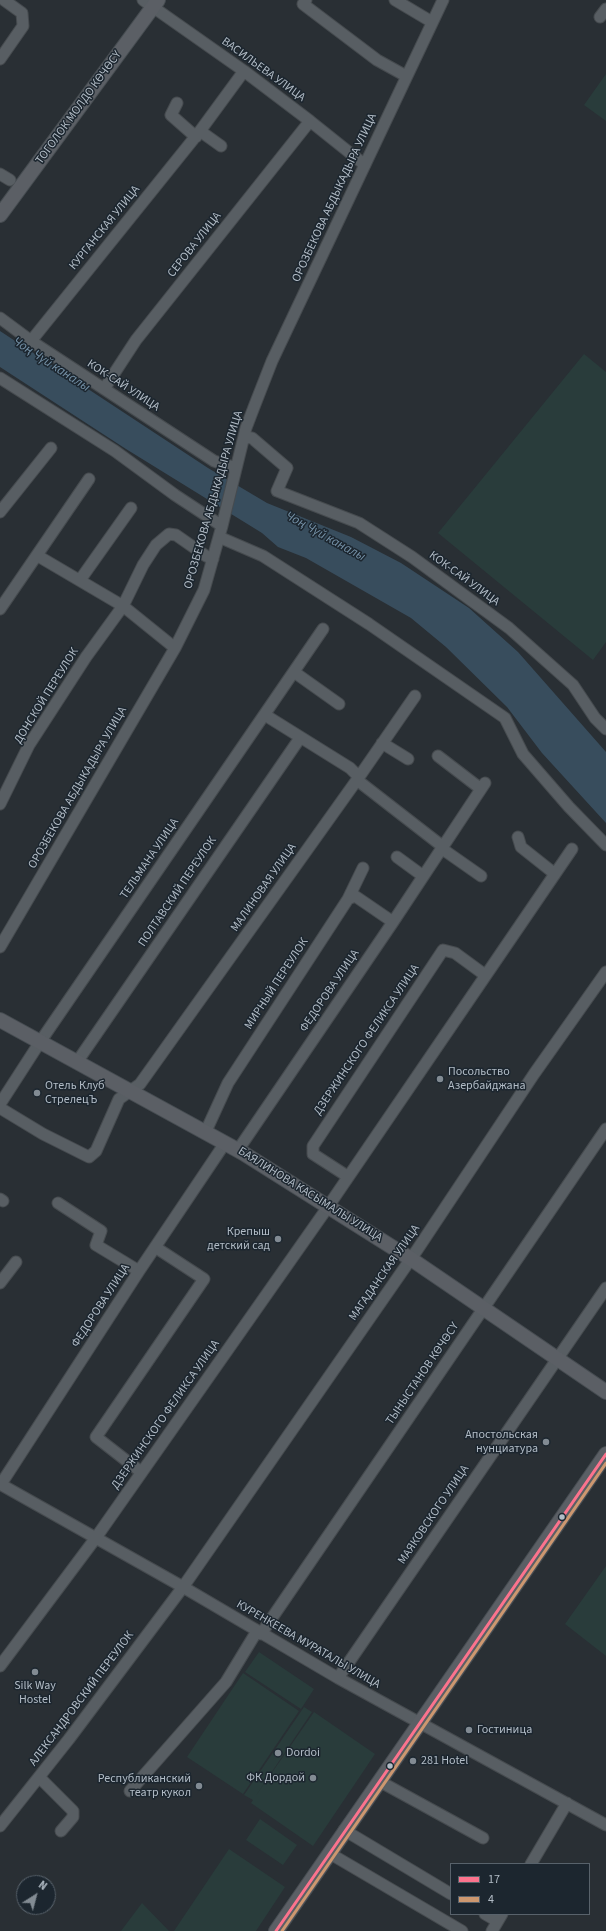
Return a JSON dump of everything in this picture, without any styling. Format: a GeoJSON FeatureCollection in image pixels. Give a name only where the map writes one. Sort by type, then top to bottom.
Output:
{"type":"FeatureCollection","features":[{"type":"Feature","properties":{"kind":"main road","name":"ТОГОЛОК МОЛДО КӨЧӨСҮ"},"geometry":{"type":"LineString","coordinates":[[0,215],[151,2]]}},
{"type":"Feature","properties":{"kind":"main road","name":"БАЯЛИНОВА КАСЫМАЛЫ УЛИЦА"},"geometry":{"type":"LineString","coordinates":[[0,1020],[238,1150],[328,1205],[484,1308],[606,1392]]}},
{"type":"Feature","properties":{"kind":"main road"},"geometry":{"type":"LineString","coordinates":[[280,1930],[344,1830],[606,1454]]}},
{"type":"Feature","properties":{"kind":"street"},"geometry":{"type":"LineString","coordinates":[[0,3],[3,0],[22,14],[23,26],[0,59]]}},
{"type":"Feature","properties":{"kind":"street"},"geometry":{"type":"LineString","coordinates":[[306,0],[303,4],[371,55],[406,76]]}},
{"type":"Feature","properties":{"kind":"street"},"geometry":{"type":"LineString","coordinates":[[395,0],[432,22]]}},
{"type":"Feature","properties":{"kind":"street","name":"ОРОЗБЕКОВА АБДЫКАДЫРА УЛИЦА"},"geometry":{"type":"LineString","coordinates":[[0,947],[175,648],[204,590],[223,522],[244,436],[272,361],[443,0]]}},
{"type":"Feature","properties":{"kind":"street","name":"ВАСИЛЬЕВА УЛИЦА"},"geometry":{"type":"LineString","coordinates":[[151,2],[310,121],[365,165]]}},
{"type":"Feature","properties":{"kind":"street","name":"КУРГАНСКАЯ УЛИЦА"},"geometry":{"type":"LineString","coordinates":[[30,340],[198,134],[244,71]]}},
{"type":"Feature","properties":{"kind":"street"},"geometry":{"type":"LineString","coordinates":[[177,103],[170,115],[198,134],[222,146]]}},
{"type":"Feature","properties":{"kind":"street","name":"СЕРОВА УЛИЦА"},"geometry":{"type":"LineString","coordinates":[[104,389],[136,340],[310,121]]}},
{"type":"Feature","properties":{"kind":"street"},"geometry":{"type":"LineString","coordinates":[[0,174],[10,180]]}},
{"type":"Feature","properties":{"kind":"street","name":"КОК-САЙ УЛИЦА"},"geometry":{"type":"LineString","coordinates":[[0,318],[30,340],[214,461],[235,471]]}},
{"type":"Feature","properties":{"kind":"street"},"geometry":{"type":"LineString","coordinates":[[0,378],[115,451],[175,495],[223,522]]}},
{"type":"Feature","properties":{"kind":"street","name":"КОК-САЙ УЛИЦА"},"geometry":{"type":"LineString","coordinates":[[244,436],[252,438],[287,468],[277,491],[359,523],[412,557],[520,639],[573,685],[595,718],[606,729]]}},
{"type":"Feature","properties":{"kind":"street"},"geometry":{"type":"LineString","coordinates":[[0,512],[51,448]]}},
{"type":"Feature","properties":{"kind":"street"},"geometry":{"type":"LineString","coordinates":[[0,609],[38,556],[89,479]]}},
{"type":"Feature","properties":{"kind":"street"},"geometry":{"type":"LineString","coordinates":[[80,580],[130,508]]}},
{"type":"Feature","properties":{"kind":"street","name":"ДОНСКОЙ ПЕРЕУЛОК"},"geometry":{"type":"LineString","coordinates":[[0,804],[30,745],[86,657],[123,606],[156,545],[169,534],[176,535],[206,556],[213,559]]}},
{"type":"Feature","properties":{"kind":"street"},"geometry":{"type":"LineString","coordinates":[[219,537],[263,556],[369,624],[505,718],[523,754],[569,807],[606,845]]}},
{"type":"Feature","properties":{"kind":"street"},"geometry":{"type":"LineString","coordinates":[[38,556],[123,606],[175,648]]}},
{"type":"Feature","properties":{"kind":"street","name":"ТЕЛЬМАНА УЛИЦА"},"geometry":{"type":"LineString","coordinates":[[0,1104],[40,1042],[323,629]]}},
{"type":"Feature","properties":{"kind":"street"},"geometry":{"type":"LineString","coordinates":[[294,672],[339,704]]}},
{"type":"Feature","properties":{"kind":"street","name":"МАЛИНОВАЯ УЛИЦА"},"geometry":{"type":"LineString","coordinates":[[0,1108],[43,1134],[89,1157],[96,1151],[119,1099],[140,1084],[358,779],[415,696]]}},
{"type":"Feature","properties":{"kind":"street"},"geometry":{"type":"LineString","coordinates":[[265,715],[350,768],[358,779],[442,847],[481,876]]}},
{"type":"Feature","properties":{"kind":"street","name":"ПОЛТАВСКИЙ ПЕРЕУЛОК"},"geometry":{"type":"LineString","coordinates":[[77,1062],[300,738]]}},
{"type":"Feature","properties":{"kind":"street"},"geometry":{"type":"LineString","coordinates":[[382,743],[408,759]]}},
{"type":"Feature","properties":{"kind":"street","name":"ФЕДОРОВА УЛИЦА"},"geometry":{"type":"LineString","coordinates":[[238,1150],[393,922],[483,786],[438,756]]}},
{"type":"Feature","properties":{"kind":"street"},"geometry":{"type":"LineString","coordinates":[[518,837],[521,847],[555,874]]}},
{"type":"Feature","properties":{"kind":"street","name":"ДЗЕРЖИНСКОГО ФЕЛИКСА УЛИЦА"},"geometry":{"type":"LineString","coordinates":[[0,1666],[95,1539],[328,1205],[572,849]]}},
{"type":"Feature","properties":{"kind":"street"},"geometry":{"type":"LineString","coordinates":[[397,857],[423,876]]}},
{"type":"Feature","properties":{"kind":"street","name":"МИРНЫЙ ПЕРЕУЛОК"},"geometry":{"type":"LineString","coordinates":[[206,1132],[228,1084],[348,899],[363,868]]}},
{"type":"Feature","properties":{"kind":"street"},"geometry":{"type":"LineString","coordinates":[[348,899],[355,896],[393,922]]}},
{"type":"Feature","properties":{"kind":"street","name":"ДЗЕРЖИНСКОГО ФЕЛИКСА УЛИЦА"},"geometry":{"type":"LineString","coordinates":[[347,1176],[313,1154],[313,1146],[443,950],[455,953],[485,975]]}},
{"type":"Feature","properties":{"kind":"street","name":"МАГАДАНСКАЯ УЛИЦА"},"geometry":{"type":"LineString","coordinates":[[183,1587],[411,1259],[534,1074],[606,972]]}},
{"type":"Feature","properties":{"kind":"street","name":"ТЫНЫСТАНОВ КӨЧӨСҮ"},"geometry":{"type":"LineString","coordinates":[[259,1632],[484,1308],[606,1129]]}},
{"type":"Feature","properties":{"kind":"street","name":"ФЕДОРОВА УЛИЦА"},"geometry":{"type":"LineString","coordinates":[[0,1484],[139,1271],[225,1143]]}},
{"type":"Feature","properties":{"kind":"street"},"geometry":{"type":"LineString","coordinates":[[58,1203],[101,1231],[96,1245],[139,1271]]}},
{"type":"Feature","properties":{"kind":"street"},"geometry":{"type":"LineString","coordinates":[[141,1472],[96,1437],[204,1279],[155,1247]]}},
{"type":"Feature","properties":{"kind":"street"},"geometry":{"type":"LineString","coordinates":[[0,1283],[16,1262]]}},
{"type":"Feature","properties":{"kind":"street","name":"МАЯКОВСКОГО УЛИЦА"},"geometry":{"type":"LineString","coordinates":[[338,1678],[606,1288]]}},
{"type":"Feature","properties":{"kind":"street","name":"КУРЕНКЕЕВА МУРАТАЛЫ УЛИЦА"},"geometry":{"type":"LineString","coordinates":[[0,1484],[95,1539],[183,1587],[338,1678],[606,1825]]}},
{"type":"Feature","properties":{"kind":"street","name":"АЛЕКСАНДРОВСКИЙ ПЕРЕУЛОК"},"geometry":{"type":"LineString","coordinates":[[0,1826],[183,1587]]}},
{"type":"Feature","properties":{"kind":"street"},"geometry":{"type":"LineString","coordinates":[[130,1791],[226,1682],[259,1632]]}},
{"type":"Feature","properties":{"kind":"street"},"geometry":{"type":"LineString","coordinates":[[39,1777],[73,1811],[73,1817],[61,1831]]}},
{"type":"Feature","properties":{"kind":"street"},"geometry":{"type":"LineString","coordinates":[[379,1781],[483,1838]]}},
{"type":"Feature","properties":{"kind":"street"},"geometry":{"type":"LineString","coordinates":[[532,1863],[567,1803]]}},
{"type":"Feature","properties":{"kind":"street"},"geometry":{"type":"LineString","coordinates":[[344,1830],[450,1893]]}},
{"type":"Feature","properties":{"kind":"street"},"geometry":{"type":"LineString","coordinates":[[329,1853],[462,1931]]}},
{"type":"Feature","properties":{"kind":"street"},"geometry":{"type":"LineString","coordinates":[[486,1915],[497,1922]]}},
{"type":"Feature","properties":{"kind":"green space"},"geometry":{"type":"Polygon","coordinates":[[[606,74],[606,121],[584,105],[606,74]]]}},
{"type":"Feature","properties":{"kind":"green space"},"geometry":{"type":"Polygon","coordinates":[[[584,354],[606,372],[606,642],[593,660],[438,533],[584,354]]]}},
{"type":"Feature","properties":{"kind":"green space"},"geometry":{"type":"Polygon","coordinates":[[[606,1566],[606,1656],[565,1624],[606,1566]]]}},
{"type":"Feature","properties":{"kind":"green space"},"geometry":{"type":"Polygon","coordinates":[[[259,1652],[314,1689],[301,1709],[245,1672],[259,1652]]]}},
{"type":"Feature","properties":{"kind":"green space","name":"ФК Дордой"},"geometry":{"type":"Polygon","coordinates":[[[243,1673],[299,1711],[243,1794],[187,1757],[243,1673]]]}},
{"type":"Feature","properties":{"kind":"green space","name":"ФК Дордой"},"geometry":{"type":"Polygon","coordinates":[[[304,1707],[312,1712],[255,1797],[314,1712],[375,1754],[313,1846],[251,1803],[253,1800],[244,1795],[304,1707]]]}},
{"type":"Feature","properties":{"kind":"green space"},"geometry":{"type":"Polygon","coordinates":[[[260,1819],[297,1845],[283,1865],[246,1840],[260,1819]]]}},
{"type":"Feature","properties":{"kind":"green space"},"geometry":{"type":"Polygon","coordinates":[[[229,1849],[285,1887],[256,1931],[174,1931],[229,1849]]]}},
{"type":"Feature","properties":{"kind":"green space"},"geometry":{"type":"Polygon","coordinates":[[[142,1903],[169,1931],[121,1931],[142,1903]]]}},
{"type":"Feature","properties":{"kind":"water","name":"Чоң Чүй каналы"},"geometry":{"type":"Polygon","coordinates":[[[0,331],[208,468],[267,503],[351,537],[401,563],[469,608],[518,652],[606,752],[606,823],[542,753],[507,707],[446,647],[411,618],[306,558],[278,547],[262,533],[126,449],[0,367],[0,331]]]}},
{"type":"Feature","properties":{"kind":"transit line","name":"17"},"geometry":{"type":"LineString","coordinates":[[276,1931],[606,1454]]}},
{"type":"Feature","properties":{"kind":"transit line","name":"4"},"geometry":{"type":"LineString","coordinates":[[282,1931],[606,1463]]}},
{"type":"Feature","properties":{"kind":"place","name":"Посольство Азербайджана"},"geometry":{"type":"Point","coordinates":[440,1079]}},
{"type":"Feature","properties":{"kind":"place","name":"Отель Клуб СтрелецЪ"},"geometry":{"type":"Point","coordinates":[37,1093]}},
{"type":"Feature","properties":{"kind":"place","name":"Крепыш детский сад"},"geometry":{"type":"Point","coordinates":[278,1239]}},
{"type":"Feature","properties":{"kind":"place","name":"Апостольская нунциатура"},"geometry":{"type":"Point","coordinates":[546,1442]}},
{"type":"Feature","properties":{"kind":"place","name":"Silk Way Hostel"},"geometry":{"type":"Point","coordinates":[35,1672]}},
{"type":"Feature","properties":{"kind":"place","name":"Гостиница"},"geometry":{"type":"Point","coordinates":[469,1730]}},
{"type":"Feature","properties":{"kind":"place","name":"Dordoi"},"geometry":{"type":"Point","coordinates":[278,1753]}},
{"type":"Feature","properties":{"kind":"place","name":"281 Hotel"},"geometry":{"type":"Point","coordinates":[413,1761]}},
{"type":"Feature","properties":{"kind":"place","name":"ФК Дордой"},"geometry":{"type":"Point","coordinates":[313,1778]}},
{"type":"Feature","properties":{"kind":"place","name":"Республиканский театр кукол"},"geometry":{"type":"Point","coordinates":[199,1786]}}]}
